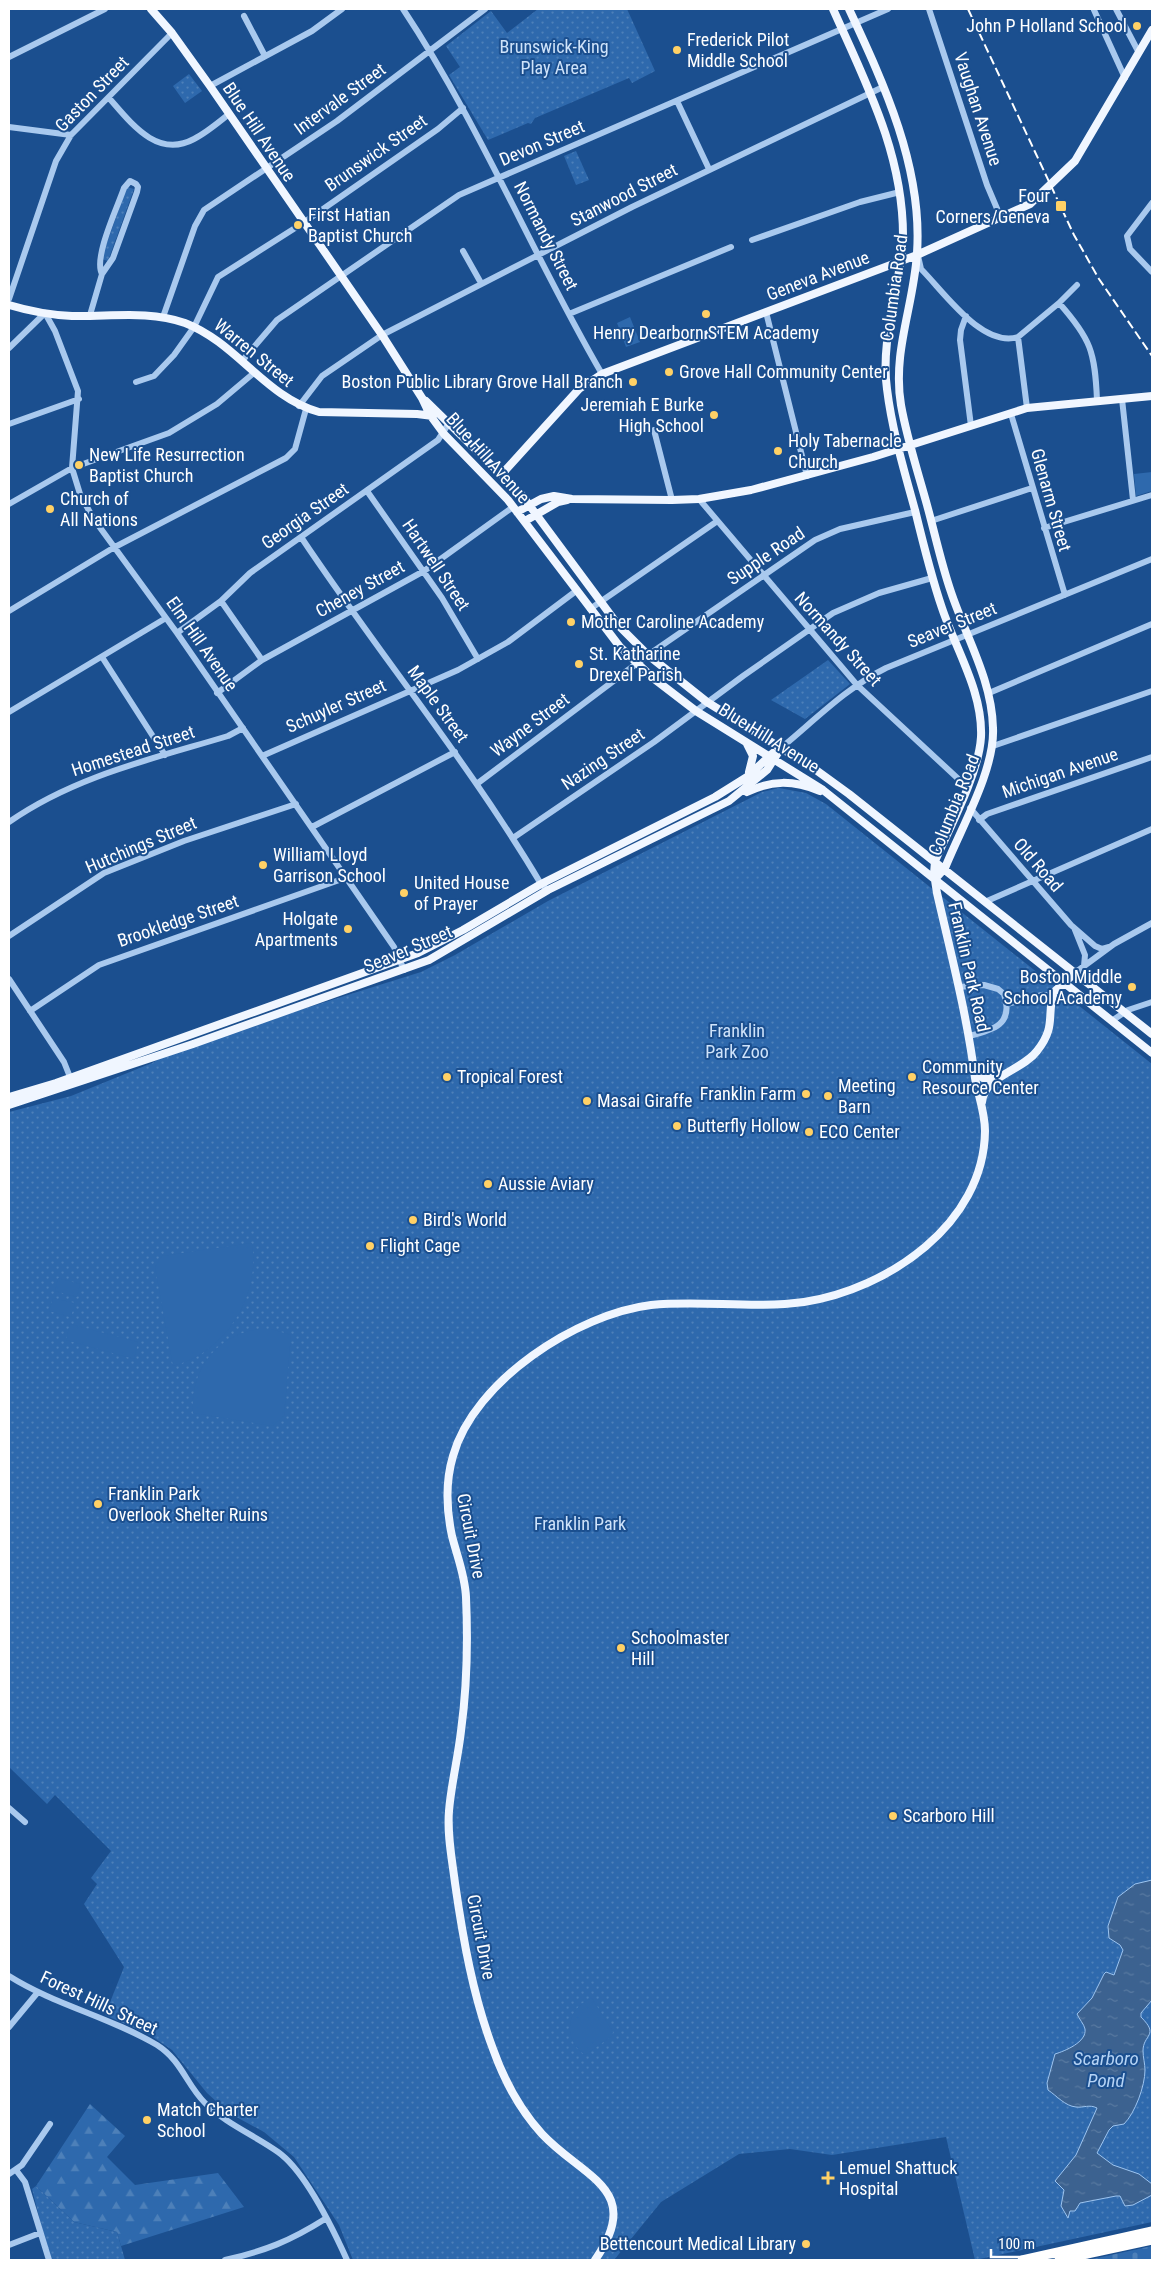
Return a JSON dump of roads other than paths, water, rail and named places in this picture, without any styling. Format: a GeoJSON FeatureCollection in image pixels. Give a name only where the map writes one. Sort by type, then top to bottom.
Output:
{"type":"FeatureCollection","features":[{"type":"Feature","properties":{"kind":"highway"},"geometry":{"type":"LineString","coordinates":[[1022,2260],[1152,2231]]}},
{"type":"Feature","properties":{"kind":"highway"},"geometry":{"type":"LineString","coordinates":[[1060,2260],[1152,2240]]}},
{"type":"Feature","properties":{"kind":"main road","name":"Blue Hill Avenue"},"geometry":{"type":"LineString","coordinates":[[151,9],[172,33],[210,86],[265,170],[382,335],[422,398],[430,415],[444,434],[492,482],[515,509],[620,647],[637,664],[696,711],[835,799],[1152,1052]]}},
{"type":"Feature","properties":{"kind":"main road","name":"Columbia Road"},"geometry":{"type":"LineString","coordinates":[[833,9],[871,91],[886,131],[900,192],[903,219],[901,261],[885,368],[890,410],[898,449],[932,578],[954,641],[976,695],[981,718],[980,749],[935,860],[935,879]]}},
{"type":"Feature","properties":{"kind":"main road","name":"Columbia Road"},"geometry":{"type":"LineString","coordinates":[[849,9],[883,87],[908,161],[918,229],[917,255],[898,362],[901,404],[910,445],[951,591],[993,706],[992,746],[987,771],[945,868],[935,879]]}},
{"type":"Feature","properties":{"kind":"main road","name":"Geneva Avenue"},"geometry":{"type":"LineString","coordinates":[[502,474],[575,394],[602,374],[917,255],[1030,204],[1072,166],[1152,30]]}},
{"type":"Feature","properties":{"kind":"main road","name":"Warren Street"},"geometry":{"type":"LineString","coordinates":[[9,304],[45,313],[163,317],[206,332],[242,360],[274,390],[303,407],[319,412],[430,415],[449,423]]}},
{"type":"Feature","properties":{"kind":"main road"},"geometry":{"type":"LineString","coordinates":[[515,509],[554,496],[572,499],[672,500],[698,499],[751,490],[807,476],[898,449],[1027,408],[1152,396]]}},
{"type":"Feature","properties":{"kind":"main road","name":"Blue Hill Avenue"},"geometry":{"type":"LineString","coordinates":[[422,398],[502,474],[530,505],[618,625],[648,656],[707,702],[836,784],[987,901],[1152,1034]]}},
{"type":"Feature","properties":{"kind":"main road"},"geometry":{"type":"LineString","coordinates":[[524,521],[558,502],[572,499]]}},
{"type":"Feature","properties":{"kind":"main road"},"geometry":{"type":"LineString","coordinates":[[744,741],[753,756],[753,764],[747,776]]}},
{"type":"Feature","properties":{"kind":"main road","name":"Seaver Street"},"geometry":{"type":"LineString","coordinates":[[9,1097],[72,1082],[404,970],[442,953],[548,890],[729,801],[760,777],[781,748]]}},
{"type":"Feature","properties":{"kind":"main road","name":"Seaver Street"},"geometry":{"type":"LineString","coordinates":[[9,1105],[400,960],[444,940],[541,884],[704,803],[772,758]]}},
{"type":"Feature","properties":{"kind":"main road"},"geometry":{"type":"LineString","coordinates":[[729,801],[759,786],[780,782],[808,787],[835,799]]}},
{"type":"Feature","properties":{"kind":"main road","name":"Franklin Park Road"},"geometry":{"type":"LineString","coordinates":[[935,879],[974,1062]]}},
{"type":"Feature","properties":{"kind":"main road"},"geometry":{"type":"LineString","coordinates":[[982,1107],[986,1090],[1003,1076],[1027,1062],[1044,1042],[1051,1021],[1053,994],[1064,981],[1076,972]]}},
{"type":"Feature","properties":{"kind":"main road"},"geometry":{"type":"LineString","coordinates":[[974,1062],[977,1071],[983,1078],[1003,1076]]}},
{"type":"Feature","properties":{"kind":"main road","name":"Circuit Drive"},"geometry":{"type":"LineString","coordinates":[[595,2260],[605,2245],[612,2226],[614,2211],[611,2198],[601,2184],[548,2140],[530,2120],[518,2101],[491,2044],[477,1997],[462,1931],[449,1840],[449,1811],[465,1689],[467,1623],[463,1575],[452,1535],[447,1505],[447,1486],[457,1442],[481,1403],[493,1388],[518,1366],[561,1339],[606,1316],[649,1305],[706,1302],[774,1305],[814,1300],[867,1284],[908,1259],[948,1224],[969,1195],[979,1166],[985,1129],[974,1062]]}},
{"type":"Feature","properties":{"kind":"street"},"geometry":{"type":"LineString","coordinates":[[10,55],[105,9]]}},
{"type":"Feature","properties":{"kind":"street"},"geometry":{"type":"LineString","coordinates":[[210,86],[312,31],[342,9]]}},
{"type":"Feature","properties":{"kind":"street","name":"Normandy Street"},"geometry":{"type":"LineString","coordinates":[[403,9],[463,108],[500,177],[537,254],[602,374]]}},
{"type":"Feature","properties":{"kind":"street","name":"Intervale Street"},"geometry":{"type":"LineString","coordinates":[[163,317],[200,216],[210,204],[265,170],[430,52],[485,9]]}},
{"type":"Feature","properties":{"kind":"street","name":"Devon Street"},"geometry":{"type":"LineString","coordinates":[[242,360],[277,320],[459,195],[888,9]]}},
{"type":"Feature","properties":{"kind":"street","name":"Vaughan Avenue"},"geometry":{"type":"LineString","coordinates":[[929,9],[987,185],[1001,218]]}},
{"type":"Feature","properties":{"kind":"street"},"geometry":{"type":"LineString","coordinates":[[1116,9],[1138,53]]}},
{"type":"Feature","properties":{"kind":"street"},"geometry":{"type":"LineString","coordinates":[[1094,10],[1125,78]]}},
{"type":"Feature","properties":{"kind":"street"},"geometry":{"type":"LineString","coordinates":[[244,16],[265,56]]}},
{"type":"Feature","properties":{"kind":"street","name":"Gaston Street"},"geometry":{"type":"LineString","coordinates":[[9,299],[56,161],[70,134],[109,98],[172,33]]}},
{"type":"Feature","properties":{"kind":"street","name":"Stanwood Street"},"geometry":{"type":"LineString","coordinates":[[303,407],[322,376],[382,335],[537,254],[709,169],[883,87]]}},
{"type":"Feature","properties":{"kind":"street"},"geometry":{"type":"LineString","coordinates":[[109,98],[148,138],[172,146],[195,139],[229,114]]}},
{"type":"Feature","properties":{"kind":"street"},"geometry":{"type":"LineString","coordinates":[[677,101],[709,169]]}},
{"type":"Feature","properties":{"kind":"street","name":"Brunswick Street"},"geometry":{"type":"LineString","coordinates":[[136,382],[154,376],[162,370],[194,327],[218,277],[303,223],[432,133],[463,108]]}},
{"type":"Feature","properties":{"kind":"street"},"geometry":{"type":"LineString","coordinates":[[9,127],[70,134]]}},
{"type":"Feature","properties":{"kind":"street"},"geometry":{"type":"LineString","coordinates":[[90,316],[102,274],[113,258],[137,192],[136,184],[130,181],[124,188],[100,258],[102,274]]}},
{"type":"Feature","properties":{"kind":"street"},"geometry":{"type":"LineString","coordinates":[[752,240],[860,202],[900,192]]}},
{"type":"Feature","properties":{"kind":"street"},"geometry":{"type":"LineString","coordinates":[[1152,203],[1132,227],[1128,236],[1130,248],[1152,272]]}},
{"type":"Feature","properties":{"kind":"street"},"geometry":{"type":"LineString","coordinates":[[569,314],[731,247]]}},
{"type":"Feature","properties":{"kind":"street"},"geometry":{"type":"LineString","coordinates":[[463,251],[481,283]]}},
{"type":"Feature","properties":{"kind":"street"},"geometry":{"type":"LineString","coordinates":[[917,255],[921,269],[966,316],[990,335],[1001,339],[1018,337],[1059,304],[1077,285]]}},
{"type":"Feature","properties":{"kind":"street"},"geometry":{"type":"LineString","coordinates":[[1059,304],[1085,335],[1094,362],[1097,400]]}},
{"type":"Feature","properties":{"kind":"street"},"geometry":{"type":"LineString","coordinates":[[766,312],[807,476]]}},
{"type":"Feature","properties":{"kind":"street"},"geometry":{"type":"LineString","coordinates":[[9,348],[45,313]]}},
{"type":"Feature","properties":{"kind":"street","name":"Elm Hill Avenue"},"geometry":{"type":"LineString","coordinates":[[45,313],[74,377],[79,399],[72,446],[72,468],[84,501],[113,548],[177,633],[312,827],[400,960],[404,970]]}},
{"type":"Feature","properties":{"kind":"street"},"geometry":{"type":"LineString","coordinates":[[966,316],[960,340],[971,426]]}},
{"type":"Feature","properties":{"kind":"street"},"geometry":{"type":"LineString","coordinates":[[1018,337],[1027,408]]}},
{"type":"Feature","properties":{"kind":"street"},"geometry":{"type":"LineString","coordinates":[[9,504],[72,468],[169,432],[217,404],[254,372]]}},
{"type":"Feature","properties":{"kind":"street"},"geometry":{"type":"LineString","coordinates":[[9,424],[79,399]]}},
{"type":"Feature","properties":{"kind":"street"},"geometry":{"type":"LineString","coordinates":[[1122,399],[1133,500]]}},
{"type":"Feature","properties":{"kind":"street"},"geometry":{"type":"LineString","coordinates":[[9,611],[113,548],[286,458],[295,449],[303,407]]}},
{"type":"Feature","properties":{"kind":"street","name":"Glenarm Street"},"geometry":{"type":"LineString","coordinates":[[1011,414],[1065,594]]}},
{"type":"Feature","properties":{"kind":"street","name":"Georgia Street"},"geometry":{"type":"LineString","coordinates":[[177,633],[221,601],[245,578],[438,440],[444,434],[449,423]]}},
{"type":"Feature","properties":{"kind":"street"},"geometry":{"type":"LineString","coordinates":[[654,430],[672,500]]}},
{"type":"Feature","properties":{"kind":"street"},"geometry":{"type":"LineString","coordinates":[[931,521],[1032,488]]}},
{"type":"Feature","properties":{"kind":"street","name":"Hartwell Street"},"geometry":{"type":"LineString","coordinates":[[367,490],[442,598],[478,659]]}},
{"type":"Feature","properties":{"kind":"street"},"geometry":{"type":"LineString","coordinates":[[1044,528],[1152,495]]}},
{"type":"Feature","properties":{"kind":"street","name":"Normandy Street"},"geometry":{"type":"LineString","coordinates":[[698,499],[857,685],[966,787]]}},
{"type":"Feature","properties":{"kind":"street","name":"Cheney Street"},"geometry":{"type":"LineString","coordinates":[[217,692],[262,660],[424,571],[515,509]]}},
{"type":"Feature","properties":{"kind":"street","name":"Supple Road"},"geometry":{"type":"LineString","coordinates":[[648,656],[827,534],[915,512]]}},
{"type":"Feature","properties":{"kind":"street"},"geometry":{"type":"LineString","coordinates":[[590,609],[716,522]]}},
{"type":"Feature","properties":{"kind":"street","name":"Maple Street"},"geometry":{"type":"LineString","coordinates":[[301,537],[351,611],[478,783],[541,884],[548,890]]}},
{"type":"Feature","properties":{"kind":"street","name":"Seaver Street"},"geometry":{"type":"LineString","coordinates":[[781,748],[857,685],[886,668],[1152,559]]}},
{"type":"Feature","properties":{"kind":"street","name":"Nazing Street"},"geometry":{"type":"LineString","coordinates":[[513,838],[654,742],[808,629],[850,604],[932,578]]}},
{"type":"Feature","properties":{"kind":"street","name":"Schuyler Street"},"geometry":{"type":"LineString","coordinates":[[262,756],[478,659],[508,642],[576,591]]}},
{"type":"Feature","properties":{"kind":"street"},"geometry":{"type":"LineString","coordinates":[[221,601],[262,660]]}},
{"type":"Feature","properties":{"kind":"street"},"geometry":{"type":"LineString","coordinates":[[9,712],[166,618]]}},
{"type":"Feature","properties":{"kind":"street"},"geometry":{"type":"LineString","coordinates":[[989,693],[1152,624]]}},
{"type":"Feature","properties":{"kind":"street","name":"Wayne Street"},"geometry":{"type":"LineString","coordinates":[[478,783],[648,656]]}},
{"type":"Feature","properties":{"kind":"street"},"geometry":{"type":"LineString","coordinates":[[102,657],[165,755]]}},
{"type":"Feature","properties":{"kind":"street"},"geometry":{"type":"LineString","coordinates":[[992,746],[1152,691]]}},
{"type":"Feature","properties":{"kind":"street","name":"Homestead Street"},"geometry":{"type":"LineString","coordinates":[[9,822],[30,807],[73,785],[103,773],[228,736],[243,728]]}},
{"type":"Feature","properties":{"kind":"street"},"geometry":{"type":"LineString","coordinates":[[312,827],[455,752]]}},
{"type":"Feature","properties":{"kind":"street","name":"Michigan Avenue"},"geometry":{"type":"LineString","coordinates":[[981,822],[987,814],[1152,757]]}},
{"type":"Feature","properties":{"kind":"street","name":"Hutchings Street"},"geometry":{"type":"LineString","coordinates":[[9,936],[104,873],[184,841],[296,804]]}},
{"type":"Feature","properties":{"kind":"street","name":"Old Road"},"geometry":{"type":"LineString","coordinates":[[970,808],[1071,925],[1095,946],[1102,949],[1109,947]]}},
{"type":"Feature","properties":{"kind":"street"},"geometry":{"type":"LineString","coordinates":[[987,901],[1152,829]]}},
{"type":"Feature","properties":{"kind":"street","name":"Brookledge Street"},"geometry":{"type":"LineString","coordinates":[[30,1011],[99,965],[345,878]]}},
{"type":"Feature","properties":{"kind":"street"},"geometry":{"type":"LineString","coordinates":[[1076,972],[1109,947],[1152,923]]}},
{"type":"Feature","properties":{"kind":"street","name":"Old Road"},"geometry":{"type":"LineString","coordinates":[[1071,925],[1085,954],[1084,966]]}},
{"type":"Feature","properties":{"kind":"street"},"geometry":{"type":"LineString","coordinates":[[9,979],[64,1062],[72,1082]]}},
{"type":"Feature","properties":{"kind":"street"},"geometry":{"type":"LineString","coordinates":[[958,987],[990,986],[1004,994],[1007,1004],[1005,1017],[995,1028],[969,1036]]}},
{"type":"Feature","properties":{"kind":"street"},"geometry":{"type":"LineString","coordinates":[[1007,1004],[1053,994]]}},
{"type":"Feature","properties":{"kind":"street"},"geometry":{"type":"LineString","coordinates":[[1113,1020],[1125,1012],[1152,1002]]}},
{"type":"Feature","properties":{"kind":"street"},"geometry":{"type":"LineString","coordinates":[[9,1808],[25,1822]]}},
{"type":"Feature","properties":{"kind":"street","name":"Forest Hills Street"},"geometry":{"type":"LineString","coordinates":[[9,1976],[38,1992],[134,2033],[170,2054],[204,2102],[229,2122],[290,2162],[326,2218],[346,2260]]}},
{"type":"Feature","properties":{"kind":"street"},"geometry":{"type":"LineString","coordinates":[[9,2027],[38,1992]]}},
{"type":"Feature","properties":{"kind":"street"},"geometry":{"type":"LineString","coordinates":[[9,2174],[16,2170],[50,2124]]}},
{"type":"Feature","properties":{"kind":"street"},"geometry":{"type":"LineString","coordinates":[[16,2170],[25,2182],[48,2260]]}},
{"type":"Feature","properties":{"kind":"street"},"geometry":{"type":"LineString","coordinates":[[225,2260],[262,2252],[304,2232],[326,2218]]}},
{"type":"Feature","properties":{"kind":"street"},"geometry":{"type":"LineString","coordinates":[[9,2245],[40,2233]]}},
{"type":"Feature","properties":{"kind":"water","name":"Scarboro Pond"},"geometry":{"type":"Polygon","coordinates":[[[1152,1880],[1152,2000],[1141,2013],[1141,2017],[1147,2023],[1150,2032],[1144,2045],[1145,2070],[1143,2084],[1139,2099],[1128,2119],[1124,2124],[1113,2126],[1109,2130],[1097,2153],[1113,2165],[1139,2174],[1152,2184],[1152,2195],[1133,2205],[1125,2206],[1120,2196],[1080,2203],[1075,2211],[1070,2211],[1068,2218],[1061,2206],[1064,2190],[1055,2181],[1076,2155],[1097,2108],[1068,2105],[1048,2090],[1047,2083],[1055,2054],[1079,2042],[1085,2034],[1085,2029],[1077,2014],[1092,1998],[1104,1974],[1106,1972],[1114,1975],[1123,1950],[1120,1945],[1109,1938],[1108,1926],[1118,1897],[1135,1884],[1152,1880]]]}},
{"type":"Feature","properties":{"kind":"railway"},"geometry":{"type":"LineString","coordinates":[[968,9],[1074,235],[1099,279],[1152,356]]}},
{"type":"Feature","properties":{"kind":"place","name":"John P Holland School"},"geometry":{"type":"Point","coordinates":[1137,26]}},
{"type":"Feature","properties":{"kind":"place","name":"Frederick Pilot Middle School"},"geometry":{"type":"Point","coordinates":[677,50]}},
{"type":"Feature","properties":{"kind":"place","name":"Four Corners/Geneva"},"geometry":{"type":"Point","coordinates":[1061,206]}},
{"type":"Feature","properties":{"kind":"place","name":"First Hatian Baptist Church"},"geometry":{"type":"Point","coordinates":[298,225]}},
{"type":"Feature","properties":{"kind":"place","name":"Henry Dearborn STEM Academy"},"geometry":{"type":"Point","coordinates":[706,314]}},
{"type":"Feature","properties":{"kind":"place","name":"Grove Hall Community Center"},"geometry":{"type":"Point","coordinates":[669,372]}},
{"type":"Feature","properties":{"kind":"place","name":"Boston Public Library Grove Hall Branch"},"geometry":{"type":"Point","coordinates":[633,382]}},
{"type":"Feature","properties":{"kind":"place","name":"Jeremiah E Burke High School"},"geometry":{"type":"Point","coordinates":[714,415]}},
{"type":"Feature","properties":{"kind":"place","name":"Holy Tabernacle Church"},"geometry":{"type":"Point","coordinates":[778,451]}},
{"type":"Feature","properties":{"kind":"place","name":"New Life Resurrection Baptist Church"},"geometry":{"type":"Point","coordinates":[79,465]}},
{"type":"Feature","properties":{"kind":"place","name":"Church of All Nations"},"geometry":{"type":"Point","coordinates":[50,509]}},
{"type":"Feature","properties":{"kind":"place","name":"Mother Caroline Academy"},"geometry":{"type":"Point","coordinates":[571,622]}},
{"type":"Feature","properties":{"kind":"place","name":"St. Katharine Drexel Parish"},"geometry":{"type":"Point","coordinates":[579,664]}},
{"type":"Feature","properties":{"kind":"place","name":"William Lloyd Garrison School"},"geometry":{"type":"Point","coordinates":[263,865]}},
{"type":"Feature","properties":{"kind":"place","name":"United House of Prayer"},"geometry":{"type":"Point","coordinates":[404,893]}},
{"type":"Feature","properties":{"kind":"place","name":"Holgate Apartments"},"geometry":{"type":"Point","coordinates":[348,929]}},
{"type":"Feature","properties":{"kind":"place","name":"Boston Middle School Academy"},"geometry":{"type":"Point","coordinates":[1132,987]}},
{"type":"Feature","properties":{"kind":"place","name":"Tropical Forest"},"geometry":{"type":"Point","coordinates":[447,1077]}},
{"type":"Feature","properties":{"kind":"place","name":"Community Resource Center"},"geometry":{"type":"Point","coordinates":[912,1077]}},
{"type":"Feature","properties":{"kind":"place","name":"Franklin Farm"},"geometry":{"type":"Point","coordinates":[806,1094]}},
{"type":"Feature","properties":{"kind":"place","name":"Meeting Barn"},"geometry":{"type":"Point","coordinates":[828,1096]}},
{"type":"Feature","properties":{"kind":"place","name":"Masai Giraffe"},"geometry":{"type":"Point","coordinates":[587,1101]}},
{"type":"Feature","properties":{"kind":"place","name":"Butterfly Hollow"},"geometry":{"type":"Point","coordinates":[677,1126]}},
{"type":"Feature","properties":{"kind":"place","name":"ECO Center"},"geometry":{"type":"Point","coordinates":[809,1132]}},
{"type":"Feature","properties":{"kind":"place","name":"Aussie Aviary"},"geometry":{"type":"Point","coordinates":[488,1184]}},
{"type":"Feature","properties":{"kind":"place","name":"Bird's World"},"geometry":{"type":"Point","coordinates":[413,1220]}},
{"type":"Feature","properties":{"kind":"place","name":"Flight Cage"},"geometry":{"type":"Point","coordinates":[370,1246]}},
{"type":"Feature","properties":{"kind":"place","name":"Franklin Park Overlook Shelter Ruins"},"geometry":{"type":"Point","coordinates":[98,1504]}},
{"type":"Feature","properties":{"kind":"place","name":"Schoolmaster Hill"},"geometry":{"type":"Point","coordinates":[621,1648]}},
{"type":"Feature","properties":{"kind":"place","name":"Scarboro Hill"},"geometry":{"type":"Point","coordinates":[893,1816]}},
{"type":"Feature","properties":{"kind":"place","name":"Match Charter School"},"geometry":{"type":"Point","coordinates":[147,2120]}},
{"type":"Feature","properties":{"kind":"place","name":"Lemuel Shattuck Hospital"},"geometry":{"type":"Point","coordinates":[828,2178]}},
{"type":"Feature","properties":{"kind":"place","name":"Bettencourt Medical Library"},"geometry":{"type":"Point","coordinates":[806,2244]}},
{"type":"Feature","properties":{"kind":"park label","name":"Brunswick-King Play Area"},"geometry":{"type":"Point","coordinates":[554,57]}},
{"type":"Feature","properties":{"kind":"park label","name":"Franklin Park Zoo"},"geometry":{"type":"Point","coordinates":[737,1041]}},
{"type":"Feature","properties":{"kind":"park label","name":"Franklin Park"},"geometry":{"type":"Point","coordinates":[580,1524]}}]}
